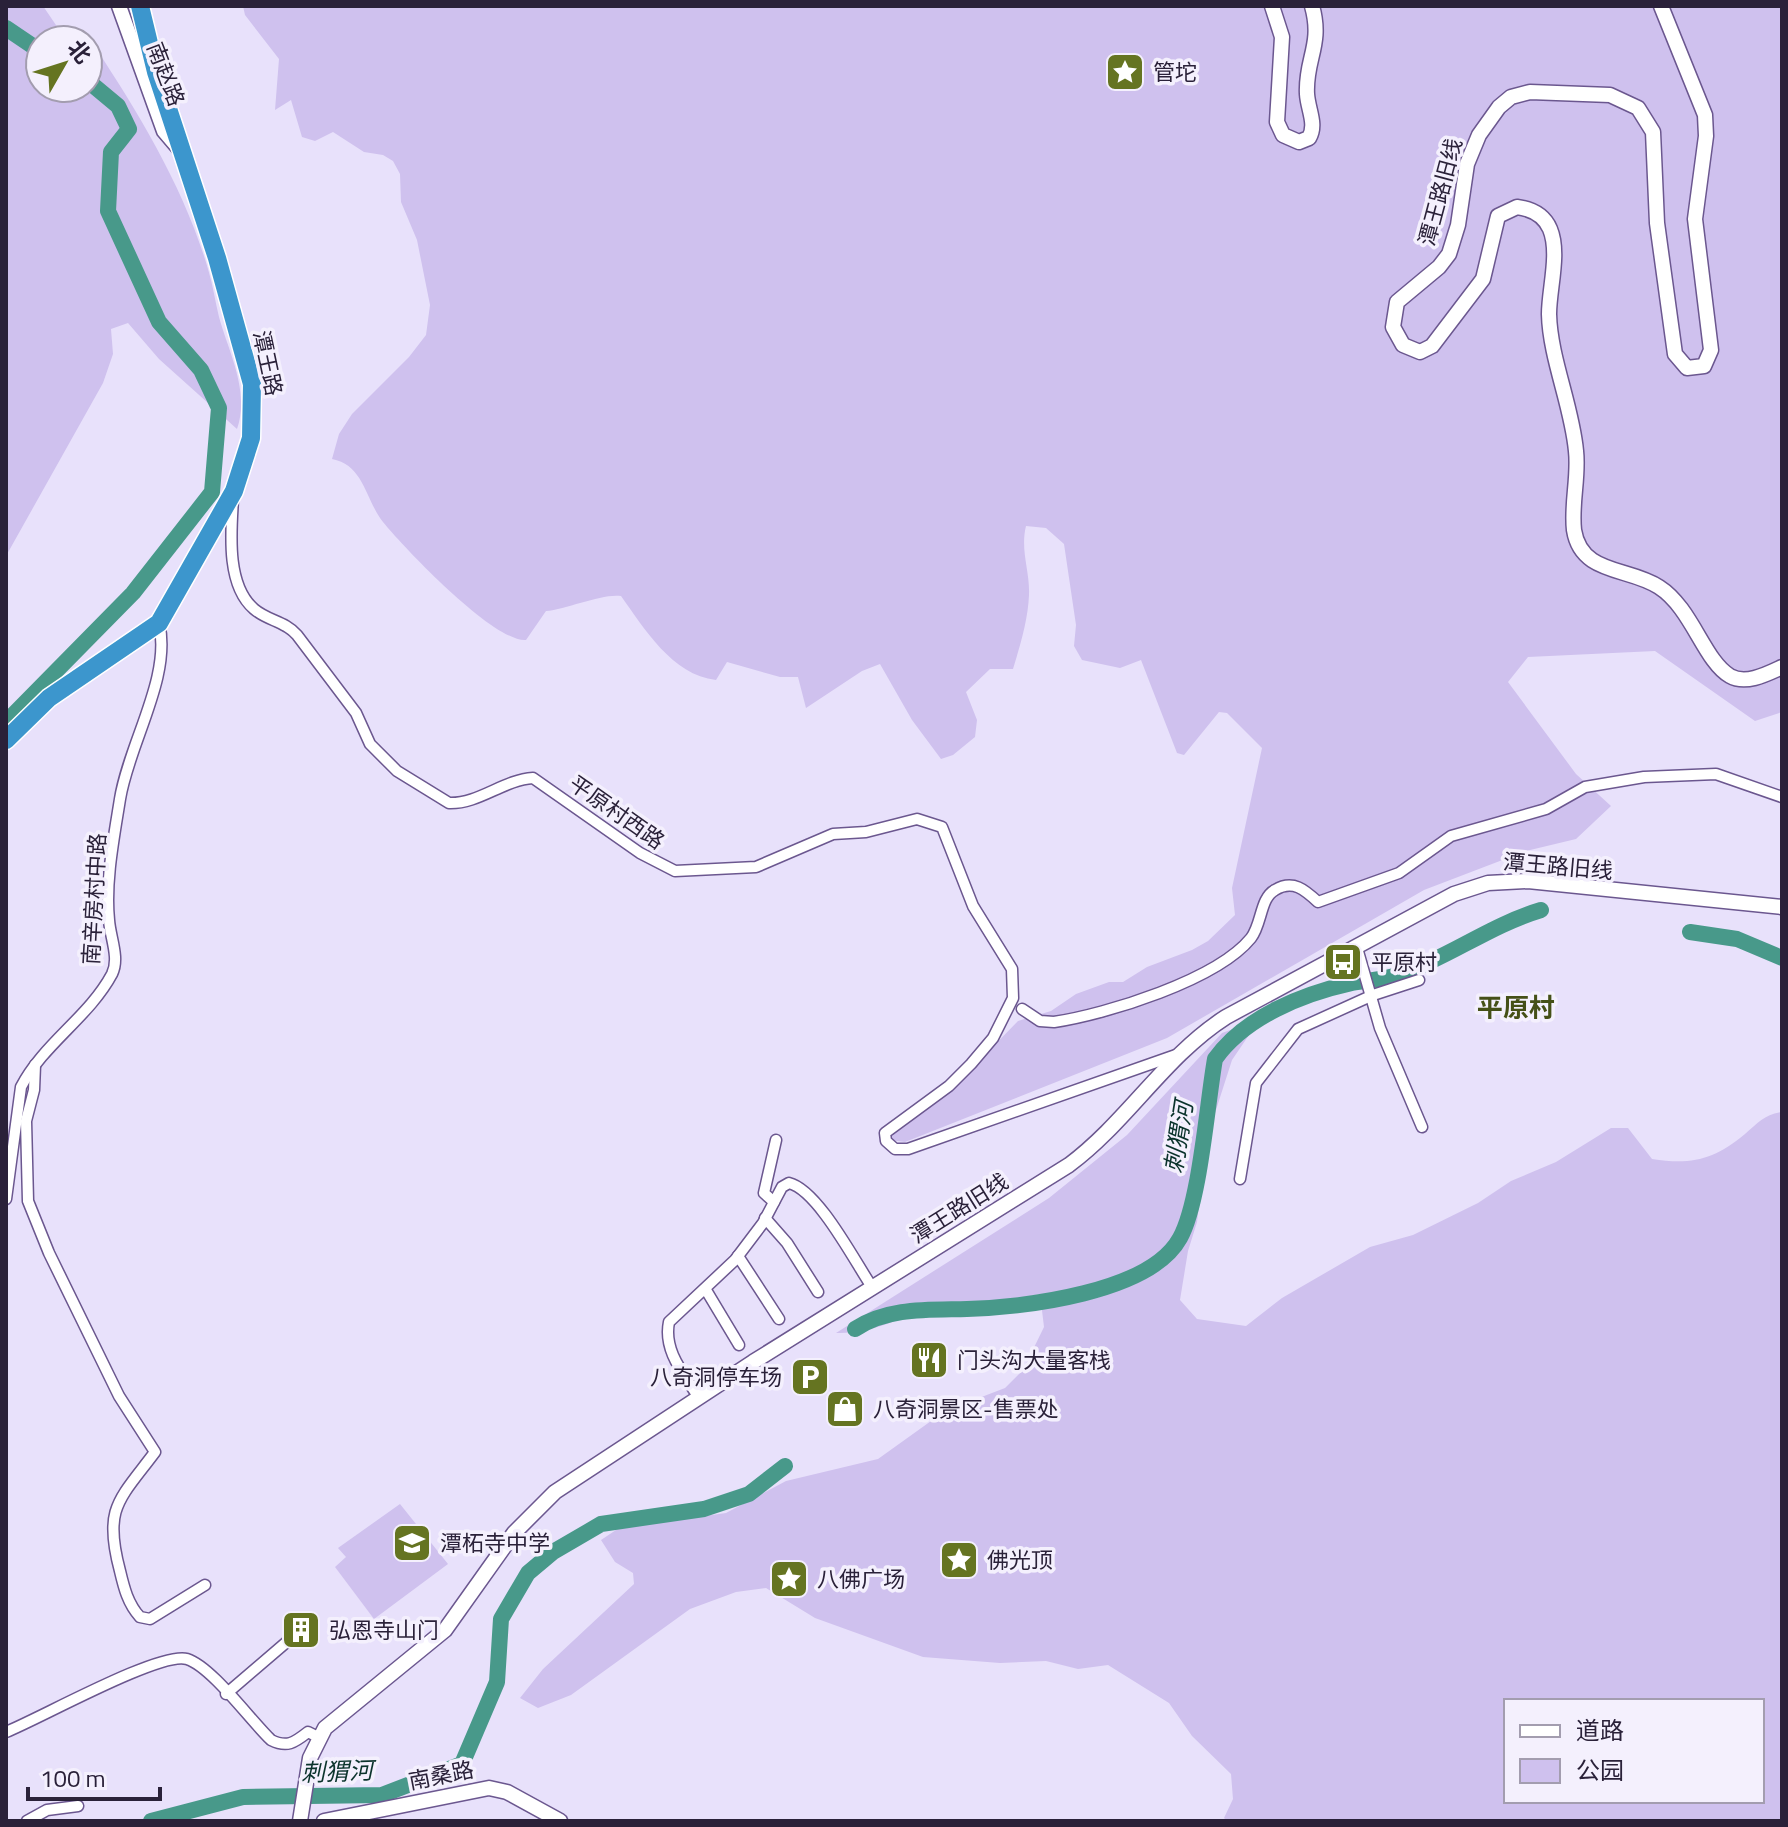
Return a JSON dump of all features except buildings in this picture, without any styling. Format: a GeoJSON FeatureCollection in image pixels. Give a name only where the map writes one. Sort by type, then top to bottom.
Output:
{"type":"FeatureCollection","features":[{"type":"Feature","properties":{"kind":"highway","name":"潭王路"},"geometry":{"type":"LineString","coordinates":[[6,740],[49,698],[159,623],[234,491],[251,438],[252,384],[156,72],[140,6]]}},
{"type":"Feature","properties":{"kind":"main road","name":"南赵路"},"geometry":{"type":"LineString","coordinates":[[119,6],[164,131],[182,152]]}},
{"type":"Feature","properties":{"kind":"main road"},"geometry":{"type":"LineString","coordinates":[[1272,6],[1282,37],[1277,122],[1283,135],[1299,142],[1309,138],[1313,128],[1307,92],[1318,40],[1312,6]]}},
{"type":"Feature","properties":{"kind":"main road","name":"潭王路旧线"},"geometry":{"type":"LineString","coordinates":[[1661,6],[1705,115],[1706,136],[1695,219],[1711,350],[1708,362],[1698,369],[1687,368],[1675,354],[1657,223],[1653,132],[1644,115],[1630,103],[1595,93],[1530,92],[1511,97],[1499,107],[1479,135],[1467,164],[1458,225],[1449,254],[1439,267],[1397,302],[1393,327],[1407,348],[1420,352],[1432,346],[1483,279],[1498,216],[1517,207],[1538,213],[1551,232],[1549,317],[1576,450],[1573,516],[1582,552],[1605,568],[1647,581],[1667,592],[1687,614],[1721,669],[1732,677],[1750,679],[1782,667]]}},
{"type":"Feature","properties":{"kind":"main road","name":"潭王路旧线"},"geometry":{"type":"LineString","coordinates":[[301,1820],[308,1771],[318,1737],[345,1708],[445,1630],[504,1545],[540,1506],[571,1480],[1088,1151],[1182,1053],[1226,1017],[1454,894],[1505,881],[1782,907]]}},
{"type":"Feature","properties":{"kind":"main road","name":"南桑路"},"geometry":{"type":"LineString","coordinates":[[324,1821],[489,1788],[507,1792],[560,1821]]}},
{"type":"Feature","properties":{"kind":"street","name":"平原村西路"},"geometry":{"type":"LineString","coordinates":[[234,491],[232,556],[249,604],[257,612],[288,624],[356,713],[370,744],[383,759],[449,803],[462,803],[520,779],[533,778],[648,859],[675,871],[756,867],[833,834],[866,832],[917,819],[942,827],[973,906],[1012,969],[1013,998],[993,1038],[971,1064],[949,1086],[885,1133],[886,1141],[895,1149],[908,1149],[938,1136],[993,1122],[1055,1095],[1182,1053]]}},
{"type":"Feature","properties":{"kind":"street","name":"南辛房村中路"},"geometry":{"type":"LineString","coordinates":[[6,1199],[10,1189],[15,1114],[21,1087],[35,1065],[84,1012],[114,971],[109,902],[120,796],[162,660],[159,623]]}},
{"type":"Feature","properties":{"kind":"street"},"geometry":{"type":"LineString","coordinates":[[1022,1009],[1040,1021],[1054,1022],[1175,990],[1250,940],[1261,922],[1266,897],[1276,889],[1292,885],[1303,888],[1318,902],[1399,873],[1451,836],[1546,809],[1585,787],[1644,777],[1716,774],[1782,797]]}},
{"type":"Feature","properties":{"kind":"street"},"geometry":{"type":"LineString","coordinates":[[1357,948],[1373,994],[1380,1028],[1422,1127]]}},
{"type":"Feature","properties":{"kind":"street"},"geometry":{"type":"LineString","coordinates":[[1240,1179],[1256,1083],[1298,1029],[1373,994],[1419,980]]}},
{"type":"Feature","properties":{"kind":"street"},"geometry":{"type":"LineString","coordinates":[[35,1065],[34,1090],[26,1121],[28,1201],[49,1253],[119,1396],[155,1452],[125,1489],[116,1506],[111,1531],[123,1583],[132,1608],[140,1617],[150,1619],[205,1585]]}},
{"type":"Feature","properties":{"kind":"street"},"geometry":{"type":"LineString","coordinates":[[774,1202],[764,1193],[776,1140]]}},
{"type":"Feature","properties":{"kind":"street"},"geometry":{"type":"LineString","coordinates":[[699,1398],[673,1357],[666,1337],[669,1322],[706,1290],[738,1256],[782,1187],[789,1183],[798,1185],[812,1197],[872,1287]]}},
{"type":"Feature","properties":{"kind":"street"},"geometry":{"type":"LineString","coordinates":[[765,1218],[787,1243],[818,1292]]}},
{"type":"Feature","properties":{"kind":"street"},"geometry":{"type":"LineString","coordinates":[[738,1256],[779,1319]]}},
{"type":"Feature","properties":{"kind":"street"},"geometry":{"type":"LineString","coordinates":[[706,1290],[739,1345]]}},
{"type":"Feature","properties":{"kind":"street"},"geometry":{"type":"LineString","coordinates":[[226,1694],[296,1634]]}},
{"type":"Feature","properties":{"kind":"street"},"geometry":{"type":"LineString","coordinates":[[6,1732],[130,1674],[173,1658],[186,1659],[201,1667],[271,1740],[282,1746],[293,1744],[308,1732],[318,1737]]}},
{"type":"Feature","properties":{"kind":"street"},"geometry":{"type":"LineString","coordinates":[[27,1821],[47,1810],[78,1806]]}},
{"type":"Feature","properties":{"kind":"green space"},"geometry":{"type":"Polygon","coordinates":[[[6,6],[43,6],[55,24],[24,24],[24,104],[104,104],[104,61],[160,154],[187,211],[210,275],[219,317],[237,372],[241,401],[237,429],[159,359],[128,323],[111,329],[113,354],[103,383],[6,556],[6,6]]]}},
{"type":"Feature","properties":{"kind":"green space"},"geometry":{"type":"Polygon","coordinates":[[[243,6],[1782,6],[1782,712],[1755,721],[1655,651],[1528,657],[1508,682],[1576,774],[1611,806],[1576,839],[1526,851],[1424,890],[1167,1038],[905,1142],[890,1140],[895,1131],[978,1062],[1018,1021],[1051,1011],[1076,994],[1109,982],[1123,982],[1147,967],[1192,950],[1208,941],[1235,915],[1232,888],[1262,748],[1227,713],[1219,712],[1184,755],[1177,753],[1141,660],[1120,668],[1082,660],[1074,646],[1076,625],[1064,544],[1046,528],[1026,526],[1024,544],[1028,604],[1013,669],[990,669],[966,692],[977,720],[975,737],[953,755],[941,759],[912,720],[880,664],[862,671],[806,708],[798,677],[780,677],[727,662],[716,680],[686,669],[661,648],[621,596],[546,611],[526,640],[512,637],[494,627],[451,592],[410,552],[383,522],[351,468],[332,459],[339,434],[352,414],[409,357],[426,335],[430,305],[417,240],[401,202],[400,174],[393,161],[383,155],[364,152],[333,132],[315,141],[302,137],[291,100],[275,110],[279,59],[245,15],[243,6]]]}},
{"type":"Feature","properties":{"kind":"green space"},"geometry":{"type":"Polygon","coordinates":[[[1241,1026],[1249,1035],[1232,1060],[1207,1138],[1197,1222],[1188,1251],[1180,1300],[1197,1319],[1246,1326],[1282,1298],[1370,1247],[1413,1235],[1478,1203],[1511,1181],[1556,1162],[1611,1128],[1628,1128],[1652,1159],[1690,1161],[1723,1150],[1762,1120],[1782,1112],[1782,1821],[1227,1821],[1224,1818],[1233,1799],[1231,1774],[1192,1736],[1169,1703],[1108,1665],[1078,1669],[1046,1661],[1000,1663],[923,1657],[815,1618],[766,1588],[736,1592],[690,1609],[571,1695],[538,1708],[520,1698],[543,1669],[634,1584],[633,1573],[615,1562],[601,1540],[619,1528],[726,1513],[786,1481],[878,1459],[945,1411],[1005,1388],[1023,1370],[1044,1327],[1040,1294],[946,1306],[863,1331],[836,1333],[1049,1198],[1127,1135],[1222,1033],[1241,1026]]]}},
{"type":"Feature","properties":{"kind":"green space"},"geometry":{"type":"Polygon","coordinates":[[[400,1504],[448,1564],[374,1619],[335,1567],[346,1557],[338,1548],[400,1504]]]}},
{"type":"Feature","properties":{"kind":"waterway"},"geometry":{"type":"LineString","coordinates":[[6,28],[24,40]]}},
{"type":"Feature","properties":{"kind":"waterway"},"geometry":{"type":"LineString","coordinates":[[6,722],[133,593],[212,492],[219,408],[201,370],[159,322],[108,211],[111,152],[129,129],[118,106],[104,94]]}},
{"type":"Feature","properties":{"kind":"waterway","name":"刺猬河"},"geometry":{"type":"LineString","coordinates":[[855,1329],[895,1313],[991,1308],[1052,1300],[1114,1284],[1142,1272],[1165,1257],[1180,1238],[1187,1222],[1198,1177],[1215,1059],[1227,1044],[1276,1009],[1333,988],[1401,974],[1541,910]]}},
{"type":"Feature","properties":{"kind":"waterway","name":"刺猬河"},"geometry":{"type":"LineString","coordinates":[[1690,932],[1737,939],[1782,958]]}},
{"type":"Feature","properties":{"kind":"waterway","name":"刺猬河"},"geometry":{"type":"LineString","coordinates":[[151,1821],[243,1797],[382,1795],[462,1764],[497,1682],[501,1619],[528,1573],[553,1552],[601,1524],[704,1509],[749,1494],[785,1466]]}},
{"type":"Feature","properties":{"kind":"place","name":"管坨"},"geometry":{"type":"Point","coordinates":[1125,72]}},
{"type":"Feature","properties":{"kind":"place","name":"平原村"},"geometry":{"type":"Point","coordinates":[1343,962]}},
{"type":"Feature","properties":{"kind":"place","name":"门头沟大量客栈"},"geometry":{"type":"Point","coordinates":[929,1360]}},
{"type":"Feature","properties":{"kind":"place","name":"八奇洞停车场"},"geometry":{"type":"Point","coordinates":[810,1377]}},
{"type":"Feature","properties":{"kind":"place","name":"八奇洞景区-售票处"},"geometry":{"type":"Point","coordinates":[845,1409]}},
{"type":"Feature","properties":{"kind":"place","name":"潭柘寺中学"},"geometry":{"type":"Point","coordinates":[412,1543]}},
{"type":"Feature","properties":{"kind":"place","name":"佛光顶"},"geometry":{"type":"Point","coordinates":[959,1560]}},
{"type":"Feature","properties":{"kind":"place","name":"八佛广场"},"geometry":{"type":"Point","coordinates":[789,1579]}},
{"type":"Feature","properties":{"kind":"place","name":"弘恩寺山门"},"geometry":{"type":"Point","coordinates":[301,1630]}},
{"type":"Feature","properties":{"kind":"district","name":"平原村"},"geometry":{"type":"Point","coordinates":[1516,1007]}}]}
